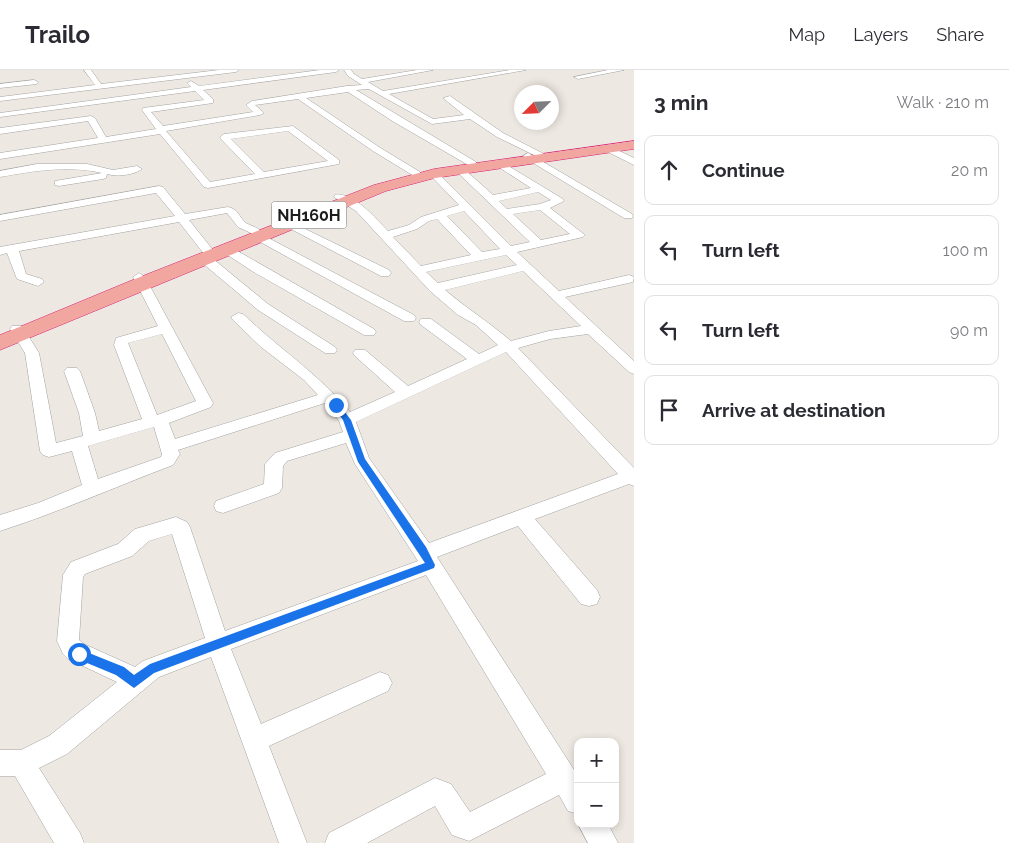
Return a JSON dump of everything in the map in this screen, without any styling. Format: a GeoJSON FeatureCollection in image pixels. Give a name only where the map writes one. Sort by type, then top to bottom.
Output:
{"type":"FeatureCollection","features":[{"type":"Feature","properties":{"kind":"highway","name":"NH160H"},"geometry":{"type":"LineString","coordinates":[[466,167],[500,164],[534,157],[609,149],[634,144]]}},
{"type":"Feature","properties":{"kind":"highway","name":"NH160H"},"geometry":{"type":"LineString","coordinates":[[0,343],[19,332],[140,280],[212,253],[342,199],[426,174],[634,144]]}},
{"type":"Feature","properties":{"kind":"highway","name":"NH160H"},"geometry":{"type":"LineString","coordinates":[[256,234],[289,224],[342,199]]}},
{"type":"Feature","properties":{"kind":"highway","name":"NH160H"},"geometry":{"type":"LineString","coordinates":[[0,336],[19,332]]}},
{"type":"Feature","properties":{"kind":"street"},"geometry":{"type":"LineString","coordinates":[[87,70],[99,86]]}},
{"type":"Feature","properties":{"kind":"street"},"geometry":{"type":"LineString","coordinates":[[0,86],[99,86],[143,78],[185,76],[236,70]]}},
{"type":"Feature","properties":{"kind":"street"},"geometry":{"type":"LineString","coordinates":[[0,115],[336,70]]}},
{"type":"Feature","properties":{"kind":"street"},"geometry":{"type":"LineString","coordinates":[[347,70],[351,73],[350,75],[432,122],[471,116]]}},
{"type":"Feature","properties":{"kind":"street"},"geometry":{"type":"LineString","coordinates":[[361,81],[424,70]]}},
{"type":"Feature","properties":{"kind":"street"},"geometry":{"type":"LineString","coordinates":[[480,70],[493,75]]}},
{"type":"Feature","properties":{"kind":"street"},"geometry":{"type":"LineString","coordinates":[[383,93],[523,70]]}},
{"type":"Feature","properties":{"kind":"street"},"geometry":{"type":"LineString","coordinates":[[578,77],[621,70]]}},
{"type":"Feature","properties":{"kind":"street"},"geometry":{"type":"LineString","coordinates":[[320,71],[466,167],[491,199],[539,244]]}},
{"type":"Feature","properties":{"kind":"street"},"geometry":{"type":"LineString","coordinates":[[38,282],[21,276],[6,250],[178,213],[216,200],[208,185],[146,110],[210,101],[185,76]]}},
{"type":"Feature","properties":{"kind":"street"},"geometry":{"type":"LineString","coordinates":[[4,143],[104,140],[260,113],[250,104],[372,86]]}},
{"type":"Feature","properties":{"kind":"street"},"geometry":{"type":"LineString","coordinates":[[0,99],[48,87]]}},
{"type":"Feature","properties":{"kind":"street"},"geometry":{"type":"LineString","coordinates":[[48,87],[60,107]]}},
{"type":"Feature","properties":{"kind":"street"},"geometry":{"type":"LineString","coordinates":[[300,97],[376,149],[426,174],[464,207],[634,369]]}},
{"type":"Feature","properties":{"kind":"street"},"geometry":{"type":"LineString","coordinates":[[447,98],[500,135],[628,216]]}},
{"type":"Feature","properties":{"kind":"street"},"geometry":{"type":"LineString","coordinates":[[4,143],[91,118],[104,140]]}},
{"type":"Feature","properties":{"kind":"street"},"geometry":{"type":"LineString","coordinates":[[208,185],[336,162],[290,128],[224,137],[262,175]]}},
{"type":"Feature","properties":{"kind":"street"},"geometry":{"type":"LineString","coordinates":[[609,149],[634,162]]}},
{"type":"Feature","properties":{"kind":"street"},"geometry":{"type":"LineString","coordinates":[[500,164],[559,202],[506,212]]}},
{"type":"Feature","properties":{"kind":"street"},"geometry":{"type":"LineString","coordinates":[[0,174],[45,167],[87,167],[113,173]]}},
{"type":"Feature","properties":{"kind":"street"},"geometry":{"type":"LineString","coordinates":[[59,183],[137,169]]}},
{"type":"Feature","properties":{"kind":"street"},"geometry":{"type":"LineString","coordinates":[[0,218],[159,189],[212,253],[263,307],[330,350]]}},
{"type":"Feature","properties":{"kind":"street"},"geometry":{"type":"LineString","coordinates":[[491,199],[540,189]]}},
{"type":"Feature","properties":{"kind":"street"},"geometry":{"type":"LineString","coordinates":[[342,199],[360,209],[435,288],[463,312],[481,322],[508,346],[632,477],[424,553],[426,558]]}},
{"type":"Feature","properties":{"kind":"street"},"geometry":{"type":"LineString","coordinates":[[418,270],[507,249],[579,235],[542,206]]}},
{"type":"Feature","properties":{"kind":"street"},"geometry":{"type":"LineString","coordinates":[[385,236],[413,227],[425,219],[464,207]]}},
{"type":"Feature","properties":{"kind":"street"},"geometry":{"type":"LineString","coordinates":[[178,213],[229,210],[242,225],[256,234],[409,318]]}},
{"type":"Feature","properties":{"kind":"street"},"geometry":{"type":"LineString","coordinates":[[440,215],[479,256]]}},
{"type":"Feature","properties":{"kind":"street"},"geometry":{"type":"LineString","coordinates":[[289,224],[385,273]]}},
{"type":"Feature","properties":{"kind":"street"},"geometry":{"type":"LineString","coordinates":[[212,253],[256,268],[369,332]]}},
{"type":"Feature","properties":{"kind":"street"},"geometry":{"type":"LineString","coordinates":[[435,288],[525,267]]}},
{"type":"Feature","properties":{"kind":"street"},"geometry":{"type":"LineString","coordinates":[[556,295],[629,279]]}},
{"type":"Feature","properties":{"kind":"street"},"geometry":{"type":"LineString","coordinates":[[140,280],[205,403],[224,429]]}},
{"type":"Feature","properties":{"kind":"street"},"geometry":{"type":"LineString","coordinates":[[238,317],[266,344],[309,377],[329,397],[350,427],[361,460],[426,558],[571,790],[465,828],[442,793],[435,791],[339,843]]}},
{"type":"Feature","properties":{"kind":"street"},"geometry":{"type":"LineString","coordinates":[[426,322],[478,360]]}},
{"type":"Feature","properties":{"kind":"street"},"geometry":{"type":"LineString","coordinates":[[0,523],[56,504],[92,488],[163,464],[170,457],[169,447],[155,421],[121,341],[166,328]]}},
{"type":"Feature","properties":{"kind":"street"},"geometry":{"type":"LineString","coordinates":[[223,506],[273,488],[274,464],[281,456],[350,427],[406,393],[508,346],[549,335],[591,329]]}},
{"type":"Feature","properties":{"kind":"street"},"geometry":{"type":"LineString","coordinates":[[19,332],[32,353],[36,369],[49,452],[155,421],[205,403]]}},
{"type":"Feature","properties":{"kind":"street"},"geometry":{"type":"LineString","coordinates":[[360,353],[406,393]]}},
{"type":"Feature","properties":{"kind":"street"},"geometry":{"type":"LineString","coordinates":[[72,371],[87,413],[85,441],[92,488]]}},
{"type":"Feature","properties":{"kind":"street"},"geometry":{"type":"LineString","coordinates":[[169,447],[288,408],[329,397]]}},
{"type":"Feature","properties":{"kind":"street"},"geometry":{"type":"LineString","coordinates":[[522,517],[589,597]]}},
{"type":"Feature","properties":{"kind":"street"},"geometry":{"type":"LineString","coordinates":[[134,682],[120,671],[79,654],[69,647],[73,576],[78,568],[123,551],[142,535],[173,525],[180,527],[218,644],[293,843]]}},
{"type":"Feature","properties":{"kind":"street"},"geometry":{"type":"LineString","coordinates":[[70,843],[52,816],[11,763],[58,745],[150,669],[218,644],[426,558]]}},
{"type":"Feature","properties":{"kind":"street"},"geometry":{"type":"LineString","coordinates":[[254,740],[380,683]]}},
{"type":"Feature","properties":{"kind":"street"},"geometry":{"type":"LineString","coordinates":[[595,828],[604,843]]}},
{"type":"Feature","properties":{"kind":"route"},"geometry":{"type":"LineString","coordinates":[[79,654],[126,674],[134,682],[150,669],[430,565],[422,550],[361,460],[347,420],[336,405]]}}]}
